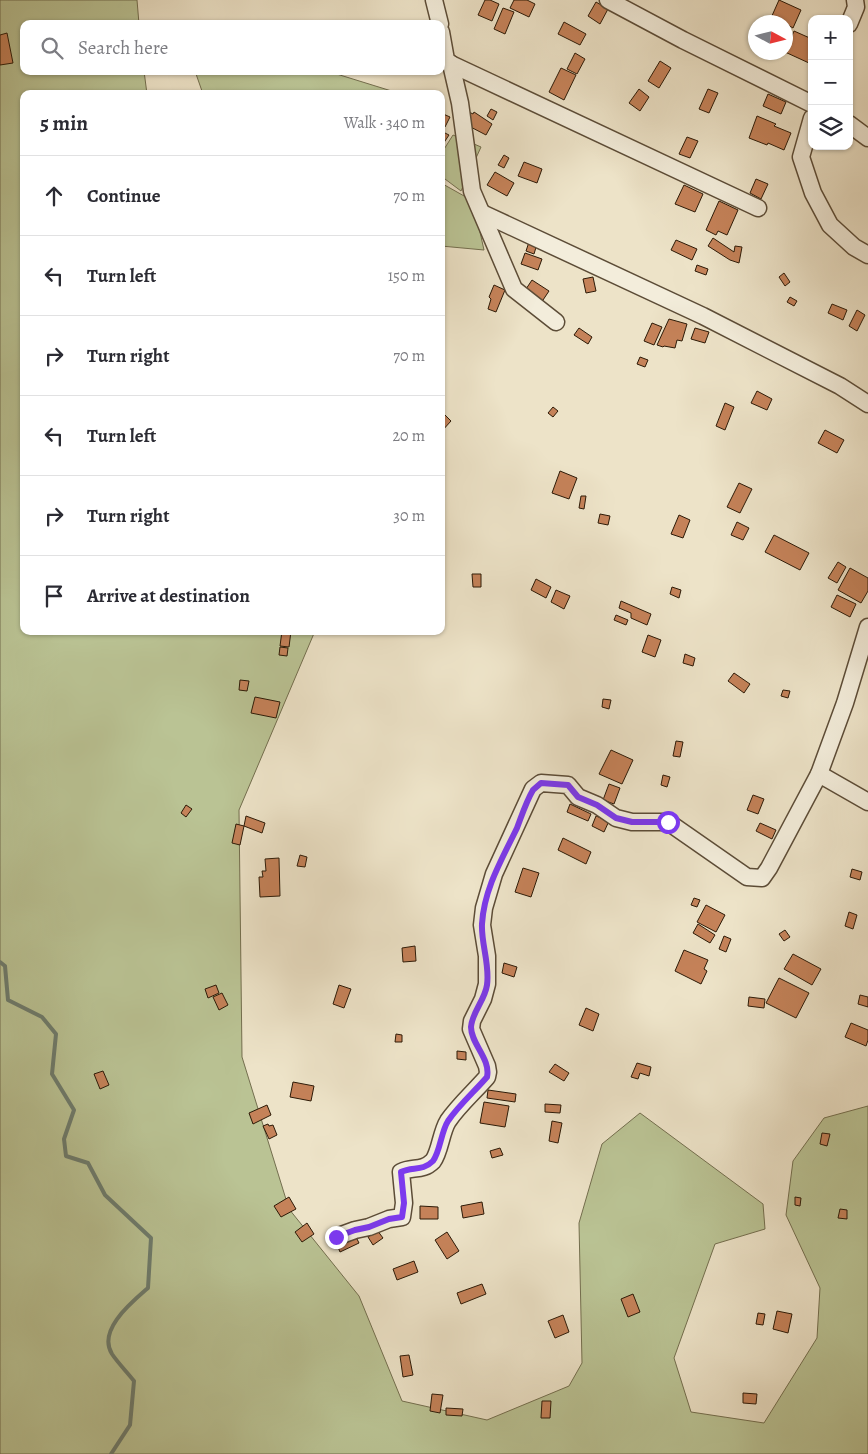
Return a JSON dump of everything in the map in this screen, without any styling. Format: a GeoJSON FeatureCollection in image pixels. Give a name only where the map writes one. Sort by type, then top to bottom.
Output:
{"type":"FeatureCollection","features":[{"type":"Feature","properties":{"kind":"street"},"geometry":{"type":"LineString","coordinates":[[434,0],[439,20]]}},
{"type":"Feature","properties":{"kind":"street"},"geometry":{"type":"LineString","coordinates":[[608,0],[683,40],[808,102]]}},
{"type":"Feature","properties":{"kind":"street"},"geometry":{"type":"LineString","coordinates":[[853,15],[856,7],[855,0]]}},
{"type":"Feature","properties":{"kind":"street"},"geometry":{"type":"LineString","coordinates":[[445,54],[446,60],[451,64],[758,208]]}},
{"type":"Feature","properties":{"kind":"street"},"geometry":{"type":"LineString","coordinates":[[451,64],[460,103],[472,191],[514,289],[556,322]]}},
{"type":"Feature","properties":{"kind":"street"},"geometry":{"type":"LineString","coordinates":[[853,127],[868,138]]}},
{"type":"Feature","properties":{"kind":"street"},"geometry":{"type":"LineString","coordinates":[[808,134],[802,157],[813,193],[830,225],[854,247],[868,255]]}},
{"type":"Feature","properties":{"kind":"street"},"geometry":{"type":"LineString","coordinates":[[482,213],[703,316],[840,386],[868,404]]}},
{"type":"Feature","properties":{"kind":"street"},"geometry":{"type":"LineString","coordinates":[[336,1237],[389,1219],[402,1217],[404,1203],[401,1172],[424,1167],[433,1160],[448,1121],[487,1077],[487,1066],[471,1029],[472,1021],[483,999],[487,984],[487,956],[482,925],[484,908],[494,874],[533,790],[541,783],[568,785],[578,797],[597,805],[616,818],[632,822],[668,822],[747,877],[762,878],[819,774],[864,656],[868,627]]}},
{"type":"Feature","properties":{"kind":"street"},"geometry":{"type":"LineString","coordinates":[[819,774],[868,802]]}},
{"type":"Feature","properties":{"kind":"green space"},"geometry":{"type":"Polygon","coordinates":[[[0,0],[137,0],[139,20],[20,20],[20,75],[145,75],[146,90],[20,90],[20,635],[313,635],[239,810],[242,1057],[289,1209],[359,1296],[402,1401],[487,1420],[569,1386],[582,1363],[579,1223],[602,1144],[640,1113],[763,1204],[765,1229],[715,1244],[674,1358],[691,1412],[764,1423],[817,1338],[820,1288],[786,1215],[793,1161],[824,1118],[868,1106],[868,1454],[0,1454],[0,0]]]}},
{"type":"Feature","properties":{"kind":"green space"},"geometry":{"type":"Polygon","coordinates":[[[196,75],[340,75],[388,90],[202,90],[196,75]]]}},
{"type":"Feature","properties":{"kind":"green space"},"geometry":{"type":"Polygon","coordinates":[[[453,135],[481,147],[461,191],[445,179],[445,148],[453,135]]]}},
{"type":"Feature","properties":{"kind":"green space"},"geometry":{"type":"Polygon","coordinates":[[[445,185],[473,201],[484,250],[445,246],[445,185]]]}},
{"type":"Feature","properties":{"kind":"building"},"geometry":{"type":"Polygon","coordinates":[[[485,0],[499,4],[492,21],[478,15],[485,0]]]}},
{"type":"Feature","properties":{"kind":"building"},"geometry":{"type":"Polygon","coordinates":[[[514,0],[527,0],[535,4],[529,17],[510,8],[514,0]]]}},
{"type":"Feature","properties":{"kind":"building"},"geometry":{"type":"Polygon","coordinates":[[[779,0],[801,10],[793,28],[793,15],[772,15],[779,0]]]}},
{"type":"Feature","properties":{"kind":"building"},"geometry":{"type":"Polygon","coordinates":[[[596,2],[608,9],[600,24],[588,16],[596,2]]]}},
{"type":"Feature","properties":{"kind":"building"},"geometry":{"type":"Polygon","coordinates":[[[503,8],[514,12],[505,34],[494,29],[503,8]]]}},
{"type":"Feature","properties":{"kind":"building"},"geometry":{"type":"Polygon","coordinates":[[[564,22],[586,34],[580,45],[558,34],[564,22]]]}},
{"type":"Feature","properties":{"kind":"building"},"geometry":{"type":"Polygon","coordinates":[[[794,31],[808,37],[808,63],[793,56],[794,31]]]}},
{"type":"Feature","properties":{"kind":"building"},"geometry":{"type":"Polygon","coordinates":[[[7,33],[13,63],[0,65],[0,35],[7,33]]]}},
{"type":"Feature","properties":{"kind":"building"},"geometry":{"type":"Polygon","coordinates":[[[575,53],[585,59],[577,74],[567,69],[575,53]]]}},
{"type":"Feature","properties":{"kind":"building"},"geometry":{"type":"Polygon","coordinates":[[[660,61],[671,68],[659,88],[648,81],[660,61]]]}},
{"type":"Feature","properties":{"kind":"building"},"geometry":{"type":"Polygon","coordinates":[[[561,68],[576,75],[564,100],[549,92],[561,68]]]}},
{"type":"Feature","properties":{"kind":"building"},"geometry":{"type":"Polygon","coordinates":[[[639,89],[649,97],[640,111],[629,103],[639,89]]]}},
{"type":"Feature","properties":{"kind":"building"},"geometry":{"type":"Polygon","coordinates":[[[708,89],[718,93],[709,113],[699,109],[708,89]]]}},
{"type":"Feature","properties":{"kind":"building"},"geometry":{"type":"Polygon","coordinates":[[[768,94],[786,102],[781,114],[763,106],[768,94]]]}},
{"type":"Feature","properties":{"kind":"building"},"geometry":{"type":"Polygon","coordinates":[[[491,109],[497,112],[493,120],[487,116],[491,109]]]}},
{"type":"Feature","properties":{"kind":"building"},"geometry":{"type":"Polygon","coordinates":[[[469,112],[473,114],[474,112],[492,124],[486,135],[463,123],[469,112]]]}},
{"type":"Feature","properties":{"kind":"building"},"geometry":{"type":"Polygon","coordinates":[[[445,115],[450,117],[445,127],[445,115]]]}},
{"type":"Feature","properties":{"kind":"building"},"geometry":{"type":"Polygon","coordinates":[[[757,116],[791,133],[784,150],[749,138],[757,116]]]}},
{"type":"Feature","properties":{"kind":"building"},"geometry":{"type":"Polygon","coordinates":[[[445,133],[449,135],[445,141],[445,133]]]}},
{"type":"Feature","properties":{"kind":"building"},"geometry":{"type":"Polygon","coordinates":[[[687,137],[698,141],[690,158],[679,154],[687,137]]]}},
{"type":"Feature","properties":{"kind":"building"},"geometry":{"type":"Polygon","coordinates":[[[504,155],[509,158],[504,168],[498,165],[504,155]]]}},
{"type":"Feature","properties":{"kind":"building"},"geometry":{"type":"Polygon","coordinates":[[[524,162],[542,169],[537,183],[518,176],[524,162]]]}},
{"type":"Feature","properties":{"kind":"building"},"geometry":{"type":"Polygon","coordinates":[[[495,172],[514,183],[507,196],[487,185],[495,172]]]}},
{"type":"Feature","properties":{"kind":"building"},"geometry":{"type":"Polygon","coordinates":[[[756,179],[768,184],[761,199],[750,193],[756,179]]]}},
{"type":"Feature","properties":{"kind":"building"},"geometry":{"type":"Polygon","coordinates":[[[684,185],[703,194],[695,212],[675,204],[684,185]]]}},
{"type":"Feature","properties":{"kind":"building"},"geometry":{"type":"Polygon","coordinates":[[[719,201],[738,210],[727,235],[718,231],[716,235],[706,230],[719,201]]]}},
{"type":"Feature","properties":{"kind":"building"},"geometry":{"type":"Polygon","coordinates":[[[713,238],[734,252],[735,246],[742,247],[739,263],[730,260],[708,246],[713,238]]]}},
{"type":"Feature","properties":{"kind":"building"},"geometry":{"type":"Polygon","coordinates":[[[676,240],[697,249],[692,260],[671,250],[676,240]]]}},
{"type":"Feature","properties":{"kind":"building"},"geometry":{"type":"Polygon","coordinates":[[[529,242],[537,244],[534,254],[526,251],[529,242]]]}},
{"type":"Feature","properties":{"kind":"building"},"geometry":{"type":"Polygon","coordinates":[[[525,253],[542,259],[538,270],[521,264],[525,253]]]}},
{"type":"Feature","properties":{"kind":"building"},"geometry":{"type":"Polygon","coordinates":[[[697,265],[708,269],[706,275],[695,271],[697,265]]]}},
{"type":"Feature","properties":{"kind":"building"},"geometry":{"type":"Polygon","coordinates":[[[784,273],[790,282],[785,286],[779,277],[784,273]]]}},
{"type":"Feature","properties":{"kind":"building"},"geometry":{"type":"Polygon","coordinates":[[[593,277],[596,291],[586,293],[583,279],[593,277]]]}},
{"type":"Feature","properties":{"kind":"building"},"geometry":{"type":"Polygon","coordinates":[[[532,280],[549,291],[541,303],[524,292],[532,280]]]}},
{"type":"Feature","properties":{"kind":"building"},"geometry":{"type":"Polygon","coordinates":[[[494,285],[505,290],[496,312],[488,309],[491,299],[489,297],[494,285]]]}},
{"type":"Feature","properties":{"kind":"building"},"geometry":{"type":"Polygon","coordinates":[[[790,297],[797,301],[794,306],[787,302],[790,297]]]}},
{"type":"Feature","properties":{"kind":"building"},"geometry":{"type":"Polygon","coordinates":[[[832,304],[847,310],[843,320],[828,313],[832,304]]]}},
{"type":"Feature","properties":{"kind":"building"},"geometry":{"type":"Polygon","coordinates":[[[857,310],[865,315],[857,331],[849,326],[857,310]]]}},
{"type":"Feature","properties":{"kind":"building"},"geometry":{"type":"Polygon","coordinates":[[[669,319],[687,324],[682,341],[677,340],[675,348],[657,345],[669,319]]]}},
{"type":"Feature","properties":{"kind":"building"},"geometry":{"type":"Polygon","coordinates":[[[652,323],[662,327],[654,345],[644,341],[652,323]]]}},
{"type":"Feature","properties":{"kind":"building"},"geometry":{"type":"Polygon","coordinates":[[[579,328],[592,337],[588,344],[574,335],[579,328]]]}},
{"type":"Feature","properties":{"kind":"building"},"geometry":{"type":"Polygon","coordinates":[[[695,328],[709,332],[705,343],[691,339],[695,328]]]}},
{"type":"Feature","properties":{"kind":"building"},"geometry":{"type":"Polygon","coordinates":[[[640,357],[648,360],[645,367],[637,364],[640,357]]]}},
{"type":"Feature","properties":{"kind":"building"},"geometry":{"type":"Polygon","coordinates":[[[757,391],[772,399],[767,410],[751,403],[757,391]]]}},
{"type":"Feature","properties":{"kind":"building"},"geometry":{"type":"Polygon","coordinates":[[[725,403],[734,407],[725,430],[716,426],[725,403]]]}},
{"type":"Feature","properties":{"kind":"building"},"geometry":{"type":"Polygon","coordinates":[[[553,407],[558,411],[553,417],[548,413],[553,407]]]}},
{"type":"Feature","properties":{"kind":"building"},"geometry":{"type":"Polygon","coordinates":[[[445,415],[451,421],[445,428],[445,415]]]}},
{"type":"Feature","properties":{"kind":"building"},"geometry":{"type":"Polygon","coordinates":[[[825,430],[844,440],[837,453],[818,443],[825,430]]]}},
{"type":"Feature","properties":{"kind":"building"},"geometry":{"type":"Polygon","coordinates":[[[560,471],[577,478],[569,499],[552,493],[560,471]]]}},
{"type":"Feature","properties":{"kind":"building"},"geometry":{"type":"Polygon","coordinates":[[[739,483],[752,489],[740,513],[727,507],[739,483]]]}},
{"type":"Feature","properties":{"kind":"building"},"geometry":{"type":"Polygon","coordinates":[[[581,496],[586,496],[584,509],[579,508],[581,496]]]}},
{"type":"Feature","properties":{"kind":"building"},"geometry":{"type":"Polygon","coordinates":[[[600,514],[610,516],[608,525],[598,523],[600,514]]]}},
{"type":"Feature","properties":{"kind":"building"},"geometry":{"type":"Polygon","coordinates":[[[679,515],[690,520],[683,538],[671,534],[679,515]]]}},
{"type":"Feature","properties":{"kind":"building"},"geometry":{"type":"Polygon","coordinates":[[[737,522],[749,528],[743,540],[731,535],[737,522]]]}},
{"type":"Feature","properties":{"kind":"building"},"geometry":{"type":"Polygon","coordinates":[[[774,535],[809,553],[800,570],[765,552],[774,535]]]}},
{"type":"Feature","properties":{"kind":"building"},"geometry":{"type":"Polygon","coordinates":[[[838,562],[846,567],[837,583],[828,578],[838,562]]]}},
{"type":"Feature","properties":{"kind":"building"},"geometry":{"type":"Polygon","coordinates":[[[850,568],[868,578],[868,591],[861,603],[838,590],[850,568]]]}},
{"type":"Feature","properties":{"kind":"building"},"geometry":{"type":"Polygon","coordinates":[[[472,574],[481,574],[481,587],[473,587],[472,574]]]}},
{"type":"Feature","properties":{"kind":"building"},"geometry":{"type":"Polygon","coordinates":[[[536,579],[551,587],[546,598],[531,590],[536,579]]]}},
{"type":"Feature","properties":{"kind":"building"},"geometry":{"type":"Polygon","coordinates":[[[672,587],[681,590],[679,598],[670,594],[672,587]]]}},
{"type":"Feature","properties":{"kind":"building"},"geometry":{"type":"Polygon","coordinates":[[[556,590],[570,596],[564,609],[551,602],[556,590]]]}},
{"type":"Feature","properties":{"kind":"building"},"geometry":{"type":"Polygon","coordinates":[[[837,595],[856,604],[850,617],[831,607],[837,595]]]}},
{"type":"Feature","properties":{"kind":"building"},"geometry":{"type":"Polygon","coordinates":[[[621,601],[651,614],[647,625],[631,618],[631,613],[619,608],[621,601]]]}},
{"type":"Feature","properties":{"kind":"building"},"geometry":{"type":"Polygon","coordinates":[[[616,615],[628,620],[626,625],[614,620],[616,615]]]}},
{"type":"Feature","properties":{"kind":"building"},"geometry":{"type":"Polygon","coordinates":[[[281,635],[290,635],[289,647],[280,646],[281,635]]]}},
{"type":"Feature","properties":{"kind":"building"},"geometry":{"type":"Polygon","coordinates":[[[648,635],[661,640],[655,657],[642,652],[648,635]]]}},
{"type":"Feature","properties":{"kind":"building"},"geometry":{"type":"Polygon","coordinates":[[[280,647],[288,648],[287,656],[279,655],[280,647]]]}},
{"type":"Feature","properties":{"kind":"building"},"geometry":{"type":"Polygon","coordinates":[[[685,654],[695,658],[693,666],[683,663],[685,654]]]}},
{"type":"Feature","properties":{"kind":"building"},"geometry":{"type":"Polygon","coordinates":[[[734,673],[750,684],[744,693],[728,681],[734,673]]]}},
{"type":"Feature","properties":{"kind":"building"},"geometry":{"type":"Polygon","coordinates":[[[240,680],[249,681],[247,691],[239,690],[240,680]]]}},
{"type":"Feature","properties":{"kind":"building"},"geometry":{"type":"Polygon","coordinates":[[[783,690],[790,691],[788,698],[781,696],[783,690]]]}},
{"type":"Feature","properties":{"kind":"building"},"geometry":{"type":"Polygon","coordinates":[[[255,697],[280,702],[276,718],[251,713],[255,697]]]}},
{"type":"Feature","properties":{"kind":"building"},"geometry":{"type":"Polygon","coordinates":[[[603,699],[611,700],[609,709],[602,707],[603,699]]]}},
{"type":"Feature","properties":{"kind":"building"},"geometry":{"type":"Polygon","coordinates":[[[676,741],[683,742],[680,757],[673,756],[676,741]]]}},
{"type":"Feature","properties":{"kind":"building"},"geometry":{"type":"Polygon","coordinates":[[[611,750],[633,760],[622,784],[599,774],[611,750]]]}},
{"type":"Feature","properties":{"kind":"building"},"geometry":{"type":"Polygon","coordinates":[[[663,775],[670,777],[667,787],[661,785],[663,775]]]}},
{"type":"Feature","properties":{"kind":"building"},"geometry":{"type":"Polygon","coordinates":[[[609,784],[620,788],[614,804],[603,800],[609,784]]]}},
{"type":"Feature","properties":{"kind":"building"},"geometry":{"type":"Polygon","coordinates":[[[753,795],[764,799],[758,814],[747,810],[753,795]]]}},
{"type":"Feature","properties":{"kind":"building"},"geometry":{"type":"Polygon","coordinates":[[[570,804],[591,814],[588,821],[567,812],[570,804]]]}},
{"type":"Feature","properties":{"kind":"building"},"geometry":{"type":"Polygon","coordinates":[[[186,805],[192,809],[186,817],[181,813],[186,805]]]}},
{"type":"Feature","properties":{"kind":"building"},"geometry":{"type":"Polygon","coordinates":[[[246,816],[265,823],[262,833],[244,826],[246,816]]]}},
{"type":"Feature","properties":{"kind":"building"},"geometry":{"type":"Polygon","coordinates":[[[596,816],[609,821],[604,832],[592,826],[596,816]]]}},
{"type":"Feature","properties":{"kind":"building"},"geometry":{"type":"Polygon","coordinates":[[[760,823],[776,830],[772,839],[756,831],[760,823]]]}},
{"type":"Feature","properties":{"kind":"building"},"geometry":{"type":"Polygon","coordinates":[[[236,824],[244,826],[240,845],[232,843],[236,824]]]}},
{"type":"Feature","properties":{"kind":"building"},"geometry":{"type":"Polygon","coordinates":[[[563,838],[591,852],[586,864],[558,850],[563,838]]]}},
{"type":"Feature","properties":{"kind":"building"},"geometry":{"type":"Polygon","coordinates":[[[300,855],[307,857],[305,867],[297,866],[300,855]]]}},
{"type":"Feature","properties":{"kind":"building"},"geometry":{"type":"Polygon","coordinates":[[[279,858],[280,896],[260,897],[259,877],[263,877],[262,871],[266,871],[265,859],[279,858]]]}},
{"type":"Feature","properties":{"kind":"building"},"geometry":{"type":"Polygon","coordinates":[[[523,868],[539,873],[531,897],[515,892],[523,868]]]}},
{"type":"Feature","properties":{"kind":"building"},"geometry":{"type":"Polygon","coordinates":[[[852,869],[862,872],[860,880],[850,877],[852,869]]]}},
{"type":"Feature","properties":{"kind":"building"},"geometry":{"type":"Polygon","coordinates":[[[694,898],[700,900],[697,907],[691,905],[694,898]]]}},
{"type":"Feature","properties":{"kind":"building"},"geometry":{"type":"Polygon","coordinates":[[[706,905],[725,915],[716,932],[697,922],[706,905]]]}},
{"type":"Feature","properties":{"kind":"building"},"geometry":{"type":"Polygon","coordinates":[[[849,912],[857,915],[853,929],[845,926],[849,912]]]}},
{"type":"Feature","properties":{"kind":"building"},"geometry":{"type":"Polygon","coordinates":[[[698,924],[715,935],[710,943],[693,933],[698,924]]]}},
{"type":"Feature","properties":{"kind":"building"},"geometry":{"type":"Polygon","coordinates":[[[785,930],[790,937],[784,941],[779,934],[785,930]]]}},
{"type":"Feature","properties":{"kind":"building"},"geometry":{"type":"Polygon","coordinates":[[[724,936],[731,939],[726,952],[719,949],[724,936]]]}},
{"type":"Feature","properties":{"kind":"building"},"geometry":{"type":"Polygon","coordinates":[[[415,946],[416,961],[403,962],[402,948],[415,946]]]}},
{"type":"Feature","properties":{"kind":"building"},"geometry":{"type":"Polygon","coordinates":[[[684,950],[708,960],[704,969],[707,971],[701,984],[675,971],[684,950]]]}},
{"type":"Feature","properties":{"kind":"building"},"geometry":{"type":"Polygon","coordinates":[[[793,954],[821,969],[812,985],[784,969],[793,954]]]}},
{"type":"Feature","properties":{"kind":"building"},"geometry":{"type":"Polygon","coordinates":[[[504,963],[517,967],[514,977],[502,973],[504,963]]]}},
{"type":"Feature","properties":{"kind":"building"},"geometry":{"type":"Polygon","coordinates":[[[779,978],[809,993],[796,1018],[766,1003],[779,978]]]}},
{"type":"Feature","properties":{"kind":"building"},"geometry":{"type":"Polygon","coordinates":[[[216,985],[219,993],[208,998],[205,989],[216,985]]]}},
{"type":"Feature","properties":{"kind":"building"},"geometry":{"type":"Polygon","coordinates":[[[339,985],[351,989],[344,1008],[333,1004],[339,985]]]}},
{"type":"Feature","properties":{"kind":"building"},"geometry":{"type":"Polygon","coordinates":[[[222,993],[228,1005],[219,1010],[213,997],[222,993]]]}},
{"type":"Feature","properties":{"kind":"building"},"geometry":{"type":"Polygon","coordinates":[[[860,995],[868,997],[868,1007],[858,1004],[860,995]]]}},
{"type":"Feature","properties":{"kind":"building"},"geometry":{"type":"Polygon","coordinates":[[[749,997],[765,999],[764,1008],[748,1006],[749,997]]]}},
{"type":"Feature","properties":{"kind":"building"},"geometry":{"type":"Polygon","coordinates":[[[586,1008],[599,1014],[593,1031],[579,1025],[586,1008]]]}},
{"type":"Feature","properties":{"kind":"building"},"geometry":{"type":"Polygon","coordinates":[[[851,1023],[868,1030],[866,1046],[845,1037],[851,1023]]]}},
{"type":"Feature","properties":{"kind":"building"},"geometry":{"type":"Polygon","coordinates":[[[396,1034],[402,1035],[402,1042],[395,1042],[396,1034]]]}},
{"type":"Feature","properties":{"kind":"building"},"geometry":{"type":"Polygon","coordinates":[[[457,1051],[466,1052],[466,1060],[457,1059],[457,1051]]]}},
{"type":"Feature","properties":{"kind":"building"},"geometry":{"type":"Polygon","coordinates":[[[637,1063],[651,1067],[649,1076],[640,1073],[638,1079],[631,1077],[637,1063]]]}},
{"type":"Feature","properties":{"kind":"building"},"geometry":{"type":"Polygon","coordinates":[[[555,1064],[569,1073],[564,1081],[549,1072],[555,1064]]]}},
{"type":"Feature","properties":{"kind":"building"},"geometry":{"type":"Polygon","coordinates":[[[103,1071],[109,1085],[100,1089],[94,1074],[103,1071]]]}},
{"type":"Feature","properties":{"kind":"building"},"geometry":{"type":"Polygon","coordinates":[[[293,1082],[314,1086],[311,1101],[290,1097],[293,1082]]]}},
{"type":"Feature","properties":{"kind":"building"},"geometry":{"type":"Polygon","coordinates":[[[488,1090],[516,1094],[515,1102],[487,1098],[488,1090]]]}},
{"type":"Feature","properties":{"kind":"building"},"geometry":{"type":"Polygon","coordinates":[[[484,1102],[509,1106],[505,1127],[480,1123],[484,1102]]]}},
{"type":"Feature","properties":{"kind":"building"},"geometry":{"type":"Polygon","coordinates":[[[545,1104],[561,1105],[560,1113],[545,1112],[545,1104]]]}},
{"type":"Feature","properties":{"kind":"building"},"geometry":{"type":"Polygon","coordinates":[[[267,1105],[271,1115],[253,1124],[249,1113],[267,1105]]]}},
{"type":"Feature","properties":{"kind":"building"},"geometry":{"type":"Polygon","coordinates":[[[552,1121],[562,1123],[558,1143],[549,1141],[552,1121]]]}},
{"type":"Feature","properties":{"kind":"building"},"geometry":{"type":"Polygon","coordinates":[[[268,1124],[269,1126],[273,1125],[277,1135],[269,1139],[263,1126],[268,1124]]]}},
{"type":"Feature","properties":{"kind":"building"},"geometry":{"type":"Polygon","coordinates":[[[822,1133],[830,1134],[827,1146],[820,1144],[822,1133]]]}},
{"type":"Feature","properties":{"kind":"building"},"geometry":{"type":"Polygon","coordinates":[[[500,1148],[503,1155],[492,1158],[490,1151],[500,1148]]]}},
{"type":"Feature","properties":{"kind":"building"},"geometry":{"type":"Polygon","coordinates":[[[289,1197],[296,1209],[281,1217],[274,1206],[289,1197]]]}},
{"type":"Feature","properties":{"kind":"building"},"geometry":{"type":"Polygon","coordinates":[[[795,1197],[801,1198],[800,1206],[795,1205],[795,1197]]]}},
{"type":"Feature","properties":{"kind":"building"},"geometry":{"type":"Polygon","coordinates":[[[482,1202],[484,1214],[463,1218],[461,1206],[482,1202]]]}},
{"type":"Feature","properties":{"kind":"building"},"geometry":{"type":"Polygon","coordinates":[[[420,1206],[438,1207],[438,1219],[420,1219],[420,1206]]]}},
{"type":"Feature","properties":{"kind":"building"},"geometry":{"type":"Polygon","coordinates":[[[840,1209],[847,1210],[847,1219],[838,1218],[840,1209]]]}},
{"type":"Feature","properties":{"kind":"building"},"geometry":{"type":"Polygon","coordinates":[[[307,1223],[314,1234],[302,1242],[295,1232],[307,1223]]]}},
{"type":"Feature","properties":{"kind":"building"},"geometry":{"type":"Polygon","coordinates":[[[377,1230],[383,1238],[373,1245],[368,1237],[377,1230]]]}},
{"type":"Feature","properties":{"kind":"building"},"geometry":{"type":"Polygon","coordinates":[[[447,1232],[459,1251],[447,1259],[435,1240],[447,1232]]]}},
{"type":"Feature","properties":{"kind":"building"},"geometry":{"type":"Polygon","coordinates":[[[354,1233],[359,1243],[340,1252],[336,1242],[354,1233]]]}},
{"type":"Feature","properties":{"kind":"building"},"geometry":{"type":"Polygon","coordinates":[[[414,1261],[418,1272],[397,1280],[393,1269],[414,1261]]]}},
{"type":"Feature","properties":{"kind":"building"},"geometry":{"type":"Polygon","coordinates":[[[482,1284],[486,1294],[461,1304],[457,1293],[482,1284]]]}},
{"type":"Feature","properties":{"kind":"building"},"geometry":{"type":"Polygon","coordinates":[[[633,1294],[640,1312],[628,1317],[621,1299],[633,1294]]]}},
{"type":"Feature","properties":{"kind":"building"},"geometry":{"type":"Polygon","coordinates":[[[777,1311],[792,1314],[788,1333],[773,1329],[777,1311]]]}},
{"type":"Feature","properties":{"kind":"building"},"geometry":{"type":"Polygon","coordinates":[[[758,1313],[765,1314],[763,1325],[756,1324],[758,1313]]]}},
{"type":"Feature","properties":{"kind":"building"},"geometry":{"type":"Polygon","coordinates":[[[563,1315],[569,1332],[555,1338],[548,1321],[563,1315]]]}},
{"type":"Feature","properties":{"kind":"building"},"geometry":{"type":"Polygon","coordinates":[[[409,1355],[413,1375],[403,1377],[400,1356],[409,1355]]]}},
{"type":"Feature","properties":{"kind":"building"},"geometry":{"type":"Polygon","coordinates":[[[743,1393],[757,1394],[756,1404],[743,1403],[743,1393]]]}},
{"type":"Feature","properties":{"kind":"building"},"geometry":{"type":"Polygon","coordinates":[[[432,1394],[443,1395],[440,1413],[430,1411],[432,1394]]]}},
{"type":"Feature","properties":{"kind":"building"},"geometry":{"type":"Polygon","coordinates":[[[542,1401],[551,1401],[550,1418],[541,1418],[542,1401]]]}},
{"type":"Feature","properties":{"kind":"building"},"geometry":{"type":"Polygon","coordinates":[[[446,1408],[463,1409],[462,1416],[446,1415],[446,1408]]]}},
{"type":"Feature","properties":{"kind":"waterway"},"geometry":{"type":"LineString","coordinates":[[0,962],[5,966],[8,1000],[42,1017],[56,1034],[52,1074],[74,1110],[64,1139],[66,1156],[88,1163],[105,1195],[151,1238],[148,1288],[118,1317],[109,1336],[112,1354],[134,1381],[130,1425],[111,1454]]}},
{"type":"Feature","properties":{"kind":"route"},"geometry":{"type":"LineString","coordinates":[[336,1237],[389,1219],[402,1217],[404,1203],[401,1172],[424,1167],[433,1160],[448,1121],[487,1077],[487,1066],[471,1029],[472,1021],[483,999],[487,984],[487,956],[482,925],[484,908],[494,874],[533,790],[541,783],[568,785],[578,797],[597,805],[616,818],[632,822],[668,822]]}}]}
